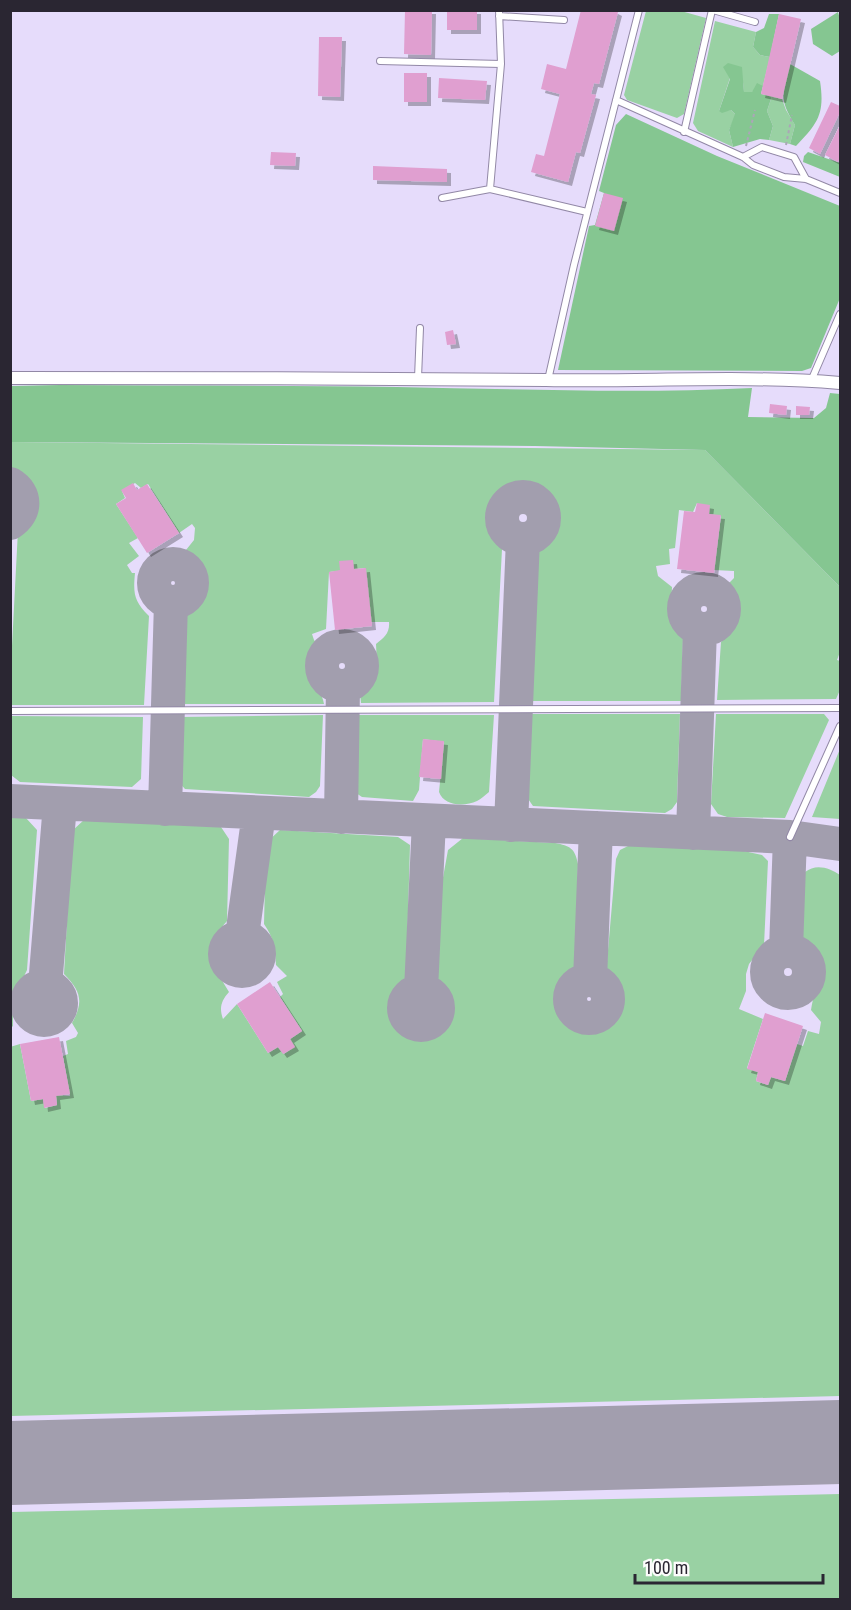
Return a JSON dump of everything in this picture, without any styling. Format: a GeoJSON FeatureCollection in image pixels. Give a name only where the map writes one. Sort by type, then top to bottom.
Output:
{"type":"FeatureCollection","features":[{"type":"Feature","properties":{"kind":"street"},"geometry":{"type":"LineString","coordinates":[[10,378],[668,379],[840,383]]}},
{"type":"Feature","properties":{"kind":"lane"},"geometry":{"type":"LineString","coordinates":[[548,380],[587,212],[639,10]]}},
{"type":"Feature","properties":{"kind":"lane"},"geometry":{"type":"LineString","coordinates":[[684,132],[712,10],[756,22]]}},
{"type":"Feature","properties":{"kind":"lane"},"geometry":{"type":"LineString","coordinates":[[490,189],[501,64],[499,13],[564,20]]}},
{"type":"Feature","properties":{"kind":"lane"},"geometry":{"type":"LineString","coordinates":[[380,61],[501,64]]}},
{"type":"Feature","properties":{"kind":"lane"},"geometry":{"type":"LineString","coordinates":[[616,100],[743,157],[753,165],[784,177],[806,179],[840,193]]}},
{"type":"Feature","properties":{"kind":"lane"},"geometry":{"type":"LineString","coordinates":[[743,157],[762,147],[795,157],[806,179]]}},
{"type":"Feature","properties":{"kind":"lane"},"geometry":{"type":"LineString","coordinates":[[442,198],[490,189],[587,212]]}},
{"type":"Feature","properties":{"kind":"lane"},"geometry":{"type":"LineString","coordinates":[[811,381],[840,314]]}},
{"type":"Feature","properties":{"kind":"lane"},"geometry":{"type":"LineString","coordinates":[[418,378],[420,328]]}},
{"type":"Feature","properties":{"kind":"lane"},"geometry":{"type":"LineString","coordinates":[[10,711],[840,708]]}},
{"type":"Feature","properties":{"kind":"lane"},"geometry":{"type":"LineString","coordinates":[[790,837],[840,726]]}},
{"type":"Feature","properties":{"kind":"path"},"geometry":{"type":"LineString","coordinates":[[743,157],[755,110]]}},
{"type":"Feature","properties":{"kind":"path"},"geometry":{"type":"LineString","coordinates":[[784,154],[792,115]]}},
{"type":"Feature","properties":{"kind":"shaded area"},"geometry":{"type":"Polygon","coordinates":[[[11,11],[840,11],[840,1599],[11,1599],[11,11]]]}},
{"type":"Feature","properties":{"kind":"green space"},"geometry":{"type":"Polygon","coordinates":[[[646,11],[681,11],[706,18],[684,114],[677,118],[627,100],[624,95],[646,11]]]}},
{"type":"Feature","properties":{"kind":"green space"},"geometry":{"type":"Polygon","coordinates":[[[838,12],[840,51],[832,56],[813,44],[811,29],[838,12]]]}},
{"type":"Feature","properties":{"kind":"green space"},"geometry":{"type":"Polygon","coordinates":[[[769,14],[779,14],[770,57],[760,55],[753,47],[756,32],[764,28],[769,14]]]}},
{"type":"Feature","properties":{"kind":"green space"},"geometry":{"type":"Polygon","coordinates":[[[715,21],[756,32],[753,47],[760,55],[770,57],[763,86],[752,92],[744,92],[743,82],[730,78],[719,111],[731,110],[736,115],[729,130],[733,147],[698,131],[693,123],[715,21]]]}},
{"type":"Feature","properties":{"kind":"green space"},"geometry":{"type":"Polygon","coordinates":[[[728,63],[742,67],[744,92],[752,92],[757,83],[763,86],[761,94],[772,96],[767,111],[773,126],[769,140],[760,139],[733,147],[729,130],[735,114],[731,110],[722,113],[719,111],[730,79],[723,67],[728,63]]]}},
{"type":"Feature","properties":{"kind":"green space"},"geometry":{"type":"Polygon","coordinates":[[[790,64],[820,81],[821,92],[820,110],[815,124],[796,146],[790,144],[795,125],[784,102],[784,90],[790,64]]]}},
{"type":"Feature","properties":{"kind":"green space"},"geometry":{"type":"Polygon","coordinates":[[[772,96],[782,99],[795,125],[790,144],[769,140],[773,126],[767,111],[772,96]]]}},
{"type":"Feature","properties":{"kind":"green space"},"geometry":{"type":"Polygon","coordinates":[[[626,114],[717,156],[840,206],[840,298],[811,368],[802,371],[558,370],[589,226],[595,225],[604,193],[599,191],[616,125],[626,114]]]}},
{"type":"Feature","properties":{"kind":"green space"},"geometry":{"type":"Polygon","coordinates":[[[808,152],[840,163],[840,177],[803,162],[808,152]]]}},
{"type":"Feature","properties":{"kind":"green space"},"geometry":{"type":"Polygon","coordinates":[[[11,386],[355,386],[619,391],[752,388],[748,417],[814,418],[826,408],[830,393],[840,394],[840,587],[705,450],[535,446],[11,442],[11,386]]]}},
{"type":"Feature","properties":{"kind":"green space"},"geometry":{"type":"Polygon","coordinates":[[[11,442],[705,450],[840,587],[840,652],[837,660],[840,661],[840,690],[836,699],[717,700],[721,642],[735,625],[738,612],[735,596],[728,584],[734,578],[734,571],[714,570],[721,516],[709,514],[697,503],[693,512],[679,510],[675,548],[669,549],[670,564],[656,566],[658,576],[672,587],[671,610],[674,626],[683,639],[681,701],[531,701],[538,545],[548,530],[550,514],[544,500],[528,491],[528,486],[516,487],[515,492],[498,500],[492,513],[496,529],[506,544],[502,549],[494,702],[361,703],[360,692],[370,688],[377,666],[376,644],[382,640],[389,629],[389,622],[371,622],[365,568],[329,572],[326,629],[312,634],[317,644],[310,658],[309,667],[312,682],[321,694],[324,704],[182,704],[185,618],[201,599],[202,588],[196,568],[186,550],[194,540],[195,528],[192,524],[179,533],[148,484],[141,488],[135,483],[122,491],[125,498],[116,504],[138,538],[129,543],[139,556],[127,565],[132,573],[135,573],[134,586],[137,601],[149,616],[144,705],[11,705],[18,530],[27,516],[30,501],[25,489],[11,478],[11,442]]]}},
{"type":"Feature","properties":{"kind":"green space"},"geometry":{"type":"Polygon","coordinates":[[[529,714],[680,714],[677,802],[665,813],[533,806],[524,793],[529,714]]]}},
{"type":"Feature","properties":{"kind":"green space"},"geometry":{"type":"Polygon","coordinates":[[[716,714],[824,714],[829,720],[785,818],[727,817],[718,814],[711,804],[716,714]]]}},
{"type":"Feature","properties":{"kind":"green space"},"geometry":{"type":"Polygon","coordinates":[[[323,715],[320,786],[309,797],[185,789],[176,779],[180,717],[323,715]]]}},
{"type":"Feature","properties":{"kind":"green space"},"geometry":{"type":"Polygon","coordinates":[[[358,715],[494,715],[489,792],[477,801],[466,804],[455,804],[445,800],[439,792],[444,742],[423,739],[419,790],[413,801],[362,797],[356,793],[355,784],[358,715]]]}},
{"type":"Feature","properties":{"kind":"green space"},"geometry":{"type":"Polygon","coordinates":[[[11,716],[143,717],[141,779],[132,787],[20,782],[11,775],[11,716]]]}},
{"type":"Feature","properties":{"kind":"green space"},"geometry":{"type":"Polygon","coordinates":[[[840,749],[840,819],[812,817],[840,749]]]}},
{"type":"Feature","properties":{"kind":"green space"},"geometry":{"type":"Polygon","coordinates":[[[11,817],[26,818],[37,830],[27,970],[13,999],[13,1026],[11,1028],[11,817]]]}},
{"type":"Feature","properties":{"kind":"green space"},"geometry":{"type":"Polygon","coordinates":[[[85,819],[221,827],[229,839],[227,921],[215,935],[210,955],[215,969],[229,992],[224,998],[221,1008],[222,1015],[223,1019],[237,1004],[268,1053],[278,1047],[284,1054],[294,1047],[290,1039],[302,1031],[280,997],[283,994],[277,982],[287,976],[276,965],[273,944],[264,924],[266,843],[280,830],[398,837],[410,845],[406,981],[393,995],[391,1010],[398,1024],[414,1034],[414,1038],[427,1038],[428,1034],[439,1032],[449,1013],[448,1001],[436,983],[442,883],[448,850],[463,838],[555,843],[573,851],[578,864],[575,972],[563,988],[560,1002],[565,1016],[572,1022],[582,1030],[595,1032],[595,1027],[612,1017],[619,1004],[616,989],[606,973],[616,859],[620,850],[630,845],[739,850],[762,855],[768,861],[764,945],[749,964],[746,974],[746,991],[739,1009],[763,1019],[747,1068],[758,1072],[756,1081],[768,1085],[771,1077],[785,1081],[797,1044],[803,1046],[808,1031],[819,1034],[821,1022],[811,1010],[816,984],[815,970],[801,948],[805,872],[809,869],[823,868],[840,875],[840,1396],[11,1416],[10,1047],[20,1044],[31,1101],[43,1099],[45,1108],[57,1105],[56,1095],[70,1096],[63,1056],[68,1054],[66,1041],[76,1037],[78,1033],[72,1023],[78,1009],[79,997],[74,986],[64,974],[72,831],[85,819]]]}},
{"type":"Feature","properties":{"kind":"green space"},"geometry":{"type":"Polygon","coordinates":[[[840,1494],[840,1599],[11,1599],[11,1512],[840,1494]]]}},
{"type":"Feature","properties":{"kind":"building"},"geometry":{"type":"Polygon","coordinates":[[[405,10],[432,10],[431,55],[404,54],[405,10]]]}},
{"type":"Feature","properties":{"kind":"building"},"geometry":{"type":"Polygon","coordinates":[[[447,10],[477,10],[477,30],[447,30],[447,10]]]}},
{"type":"Feature","properties":{"kind":"building"},"geometry":{"type":"Polygon","coordinates":[[[581,10],[618,12],[599,84],[594,83],[591,94],[596,95],[580,153],[576,152],[568,182],[531,172],[536,154],[544,156],[560,94],[541,89],[547,64],[566,69],[581,10]]]}},
{"type":"Feature","properties":{"kind":"building"},"geometry":{"type":"Polygon","coordinates":[[[779,14],[801,19],[782,99],[761,94],[779,14]]]}},
{"type":"Feature","properties":{"kind":"building"},"geometry":{"type":"Polygon","coordinates":[[[319,37],[342,37],[340,97],[318,96],[319,37]]]}},
{"type":"Feature","properties":{"kind":"building"},"geometry":{"type":"Polygon","coordinates":[[[404,73],[427,73],[427,102],[404,102],[404,73]]]}},
{"type":"Feature","properties":{"kind":"building"},"geometry":{"type":"Polygon","coordinates":[[[439,78],[487,81],[485,100],[438,98],[439,78]]]}},
{"type":"Feature","properties":{"kind":"building"},"geometry":{"type":"Polygon","coordinates":[[[831,102],[840,106],[840,112],[820,154],[809,148],[831,102]]]}},
{"type":"Feature","properties":{"kind":"building"},"geometry":{"type":"Polygon","coordinates":[[[840,125],[840,157],[838,162],[825,155],[840,125]]]}},
{"type":"Feature","properties":{"kind":"building"},"geometry":{"type":"Polygon","coordinates":[[[271,152],[296,153],[295,166],[270,165],[271,152]]]}},
{"type":"Feature","properties":{"kind":"building"},"geometry":{"type":"Polygon","coordinates":[[[373,166],[447,169],[447,182],[373,180],[373,166]]]}},
{"type":"Feature","properties":{"kind":"building"},"geometry":{"type":"Polygon","coordinates":[[[604,193],[623,198],[614,231],[595,226],[604,193]]]}},
{"type":"Feature","properties":{"kind":"building"},"geometry":{"type":"Polygon","coordinates":[[[453,330],[456,344],[447,345],[445,332],[453,330]]]}},
{"type":"Feature","properties":{"kind":"building"},"geometry":{"type":"Polygon","coordinates":[[[770,404],[787,406],[786,415],[769,413],[770,404]]]}},
{"type":"Feature","properties":{"kind":"building"},"geometry":{"type":"Polygon","coordinates":[[[796,406],[810,407],[809,415],[796,415],[796,406]]]}},
{"type":"Feature","properties":{"kind":"building"},"geometry":{"type":"Polygon","coordinates":[[[133,483],[137,490],[147,484],[179,533],[147,553],[116,504],[126,498],[121,490],[133,483]]]}},
{"type":"Feature","properties":{"kind":"building"},"geometry":{"type":"Polygon","coordinates":[[[697,503],[710,505],[709,514],[721,515],[714,573],[677,569],[684,511],[695,512],[697,503]]]}},
{"type":"Feature","properties":{"kind":"building"},"geometry":{"type":"Polygon","coordinates":[[[353,560],[354,569],[366,568],[372,626],[335,630],[329,572],[340,570],[339,561],[353,560]]]}},
{"type":"Feature","properties":{"kind":"building"},"geometry":{"type":"Polygon","coordinates":[[[423,739],[444,741],[441,779],[419,777],[423,739]]]}},
{"type":"Feature","properties":{"kind":"building"},"geometry":{"type":"Polygon","coordinates":[[[270,982],[302,1031],[290,1039],[295,1047],[283,1054],[278,1047],[268,1053],[237,1004],[270,982]]]}},
{"type":"Feature","properties":{"kind":"building"},"geometry":{"type":"Polygon","coordinates":[[[765,1013],[803,1026],[785,1081],[771,1077],[768,1085],[756,1081],[758,1072],[747,1069],[765,1013]]]}},
{"type":"Feature","properties":{"kind":"building"},"geometry":{"type":"Polygon","coordinates":[[[59,1037],[70,1094],[56,1096],[57,1105],[44,1108],[43,1099],[31,1101],[20,1044],[59,1037]]]}},
{"type":"Feature","properties":{"kind":"taxiway"},"geometry":{"type":"LineString","coordinates":[[10,484],[16,488],[22,498],[22,509],[10,523]]}},
{"type":"Feature","properties":{"kind":"taxiway"},"geometry":{"type":"LineString","coordinates":[[523,497],[538,503],[544,518],[538,533],[523,539],[508,533],[502,518],[508,503],[523,497]]}},
{"type":"Feature","properties":{"kind":"taxiway"},"geometry":{"type":"LineString","coordinates":[[511,825],[523,539]]}},
{"type":"Feature","properties":{"kind":"taxiway"},"geometry":{"type":"LineString","coordinates":[[173,564],[187,569],[192,583],[187,597],[173,602],[159,597],[154,583],[159,569],[173,564]]}},
{"type":"Feature","properties":{"kind":"taxiway"},"geometry":{"type":"LineString","coordinates":[[704,589],[712,590],[718,595],[723,601],[724,609],[723,617],[718,623],[712,628],[704,629],[696,628],[690,623],[685,617],[684,609],[685,601],[690,595],[696,590],[704,589]]}},
{"type":"Feature","properties":{"kind":"taxiway"},"geometry":{"type":"LineString","coordinates":[[165,809],[171,602]]}},
{"type":"Feature","properties":{"kind":"taxiway"},"geometry":{"type":"LineString","coordinates":[[693,833],[700,629]]}},
{"type":"Feature","properties":{"kind":"taxiway"},"geometry":{"type":"LineString","coordinates":[[342,646],[350,647],[356,652],[361,658],[362,666],[361,674],[356,680],[350,685],[342,686],[334,685],[328,680],[323,674],[322,666],[323,658],[328,652],[334,647],[342,646]]}},
{"type":"Feature","properties":{"kind":"taxiway"},"geometry":{"type":"LineString","coordinates":[[341,817],[343,687]]}},
{"type":"Feature","properties":{"kind":"taxiway"},"geometry":{"type":"LineString","coordinates":[[10,801],[790,837],[840,844]]}},
{"type":"Feature","properties":{"kind":"taxiway"},"geometry":{"type":"LineString","coordinates":[[45,986],[60,804]]}},
{"type":"Feature","properties":{"kind":"taxiway"},"geometry":{"type":"LineString","coordinates":[[242,936],[259,813]]}},
{"type":"Feature","properties":{"kind":"taxiway"},"geometry":{"type":"LineString","coordinates":[[421,990],[429,821]]}},
{"type":"Feature","properties":{"kind":"taxiway"},"geometry":{"type":"LineString","coordinates":[[590,980],[596,828]]}},
{"type":"Feature","properties":{"kind":"taxiway"},"geometry":{"type":"LineString","coordinates":[[786,950],[790,837]]}},
{"type":"Feature","properties":{"kind":"taxiway"},"geometry":{"type":"LineString","coordinates":[[242,937],[254,942],[259,954],[254,966],[242,971],[230,966],[225,954],[230,942],[242,937]]}},
{"type":"Feature","properties":{"kind":"taxiway"},"geometry":{"type":"LineString","coordinates":[[788,951],[796,952],[803,957],[808,964],[809,972],[808,980],[803,987],[796,992],[788,993],[780,992],[773,987],[768,980],[767,972],[768,964],[773,957],[780,952],[788,951]]}},
{"type":"Feature","properties":{"kind":"taxiway"},"geometry":{"type":"LineString","coordinates":[[589,980],[603,985],[608,999],[603,1013],[589,1018],[575,1013],[570,999],[575,985],[589,980]]}},
{"type":"Feature","properties":{"kind":"taxiway"},"geometry":{"type":"LineString","coordinates":[[44,986],[56,991],[61,1003],[56,1015],[44,1020],[32,1015],[27,1003],[32,991],[44,986]]}},
{"type":"Feature","properties":{"kind":"taxiway"},"geometry":{"type":"LineString","coordinates":[[421,991],[433,996],[438,1008],[433,1020],[421,1025],[409,1020],[404,1008],[409,996],[421,991]]}},
{"type":"Feature","properties":{"kind":"runway"},"geometry":{"type":"LineString","coordinates":[[10,1463],[840,1442]]}}]}
